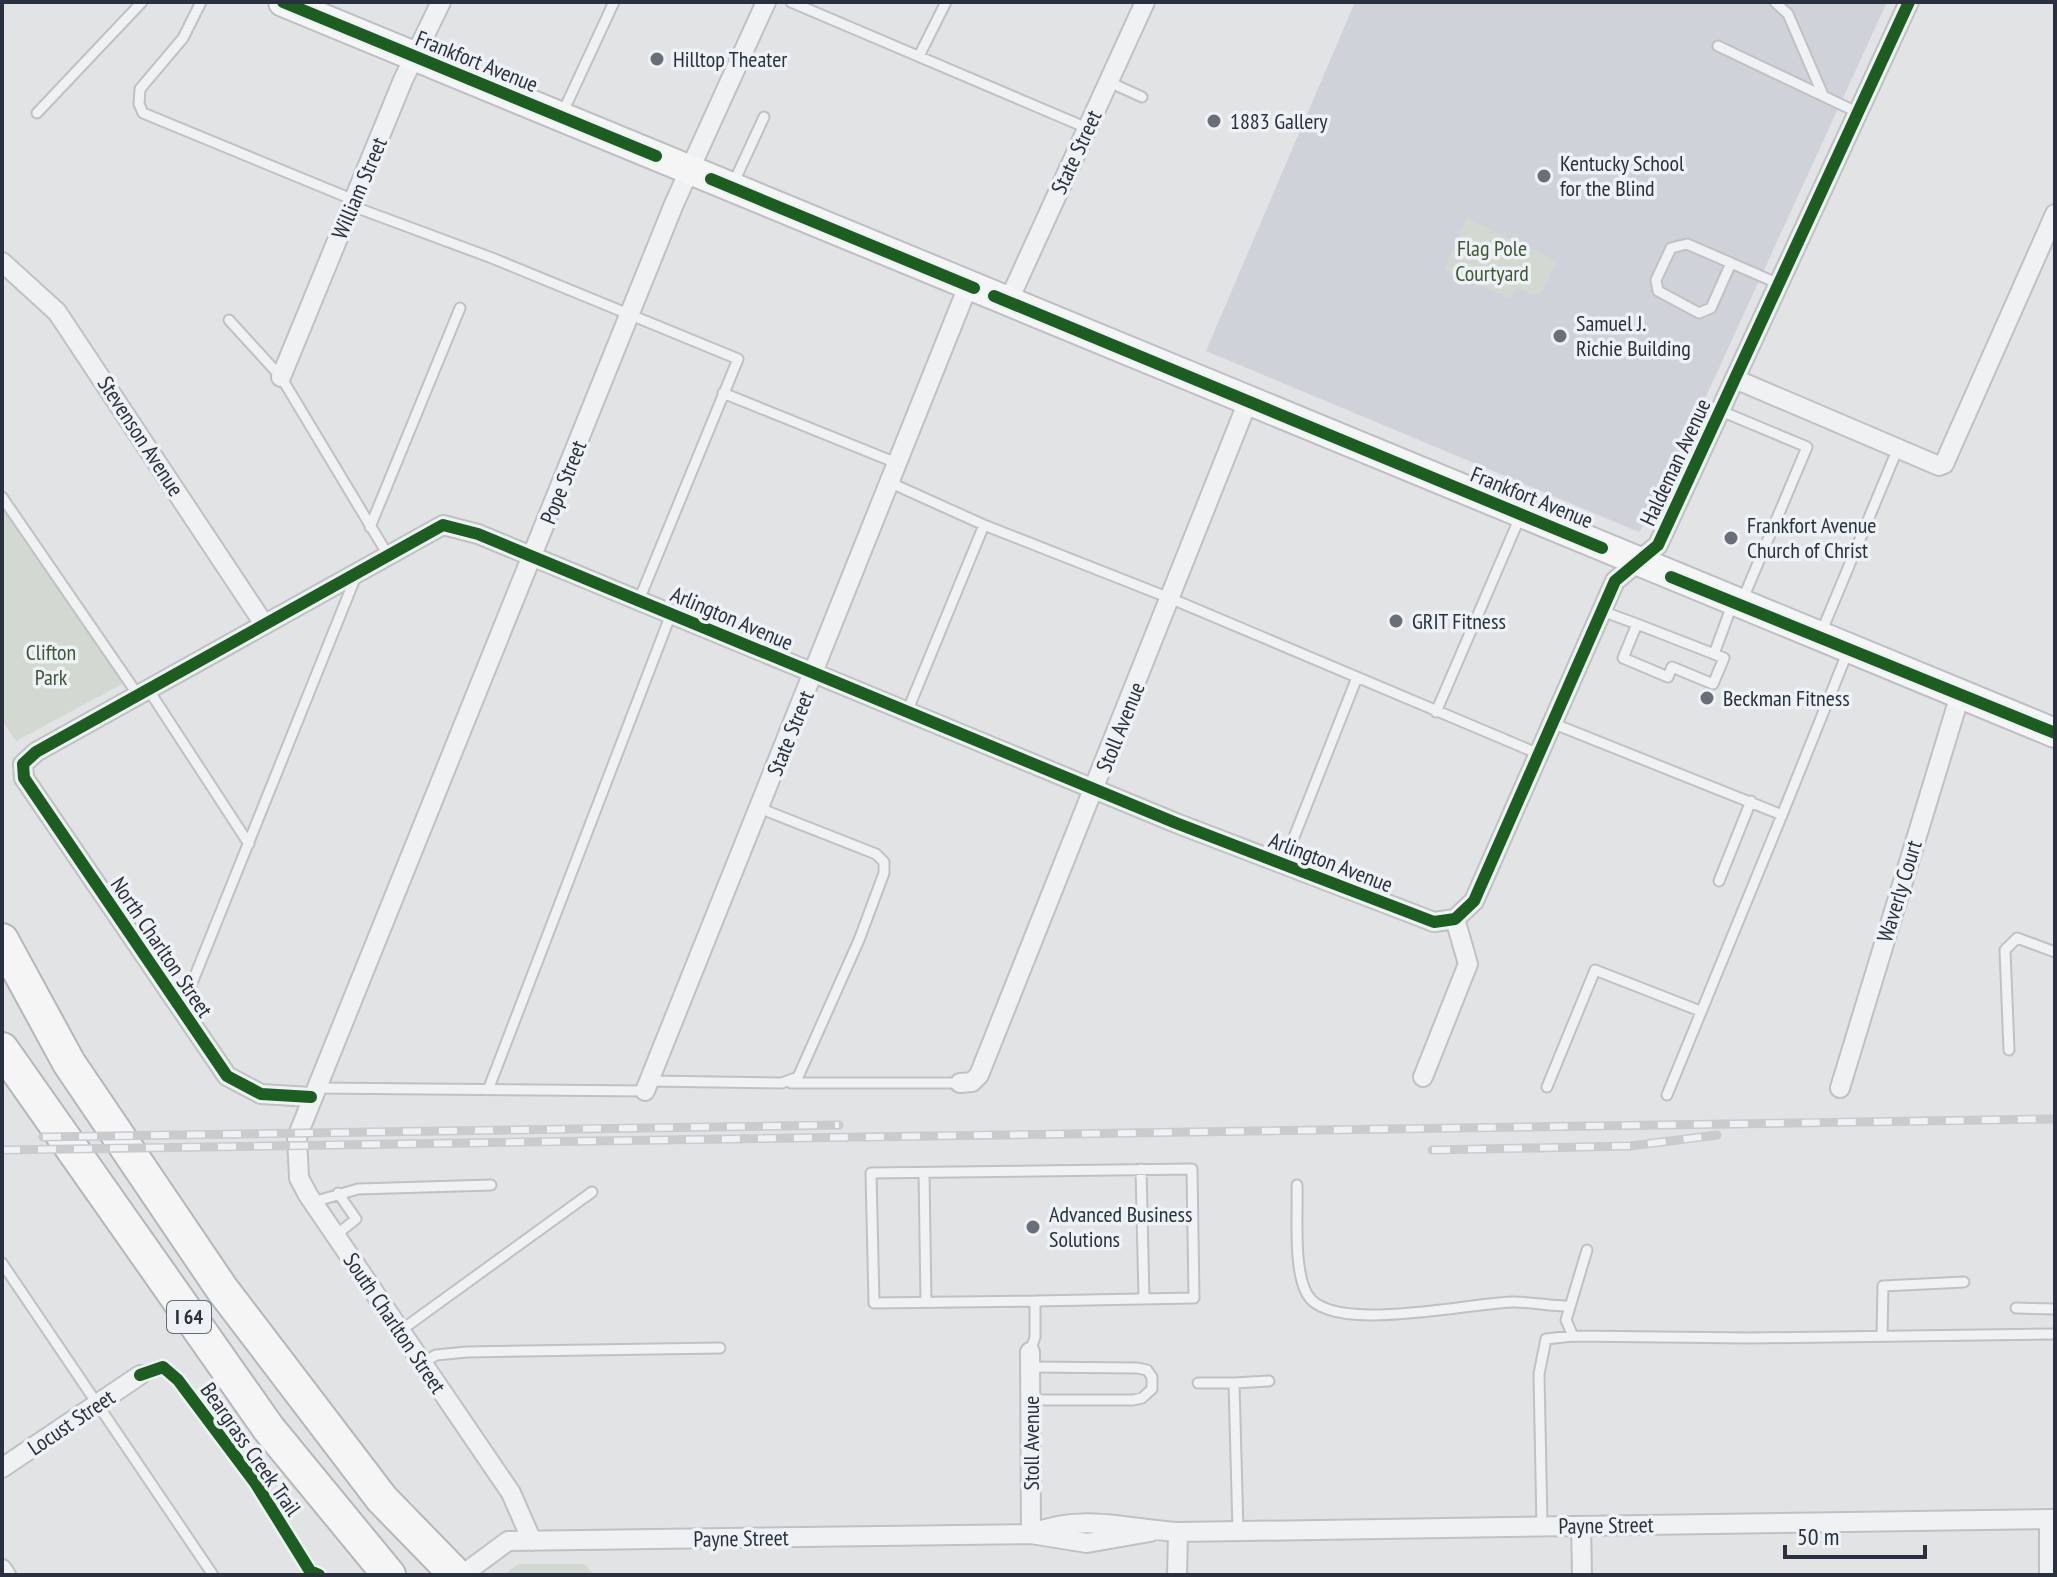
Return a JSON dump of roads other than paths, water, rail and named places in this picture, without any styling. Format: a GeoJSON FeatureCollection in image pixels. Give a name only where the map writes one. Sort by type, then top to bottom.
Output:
{"type":"FeatureCollection","features":[{"type":"Feature","properties":{"kind":"highway","name":"I 64"},"geometry":{"type":"LineString","coordinates":[[5,947],[69,1063],[222,1289],[382,1499],[459,1575]]}},
{"type":"Feature","properties":{"kind":"highway","name":"I 64"},"geometry":{"type":"LineString","coordinates":[[2,1049],[269,1429],[389,1575]]}},
{"type":"Feature","properties":{"kind":"main road","name":"Frankfort Avenue"},"geometry":{"type":"LineString","coordinates":[[283,2],[1636,563],[1849,647],[1960,695],[2053,727]]}},
{"type":"Feature","properties":{"kind":"street","name":"William Street"},"geometry":{"type":"LineString","coordinates":[[281,377],[441,2]]}},
{"type":"Feature","properties":{"kind":"street","name":"Pope Street"},"geometry":{"type":"LineString","coordinates":[[314,1093],[689,170],[766,2]]}},
{"type":"Feature","properties":{"kind":"street","name":"State Street"},"geometry":{"type":"LineString","coordinates":[[1008,302],[1145,2]]}},
{"type":"Feature","properties":{"kind":"street","name":"Haldeman Avenue"},"geometry":{"type":"LineString","coordinates":[[1455,919],[1474,901],[1615,581],[1658,545],[1909,2]]}},
{"type":"Feature","properties":{"kind":"street"},"geometry":{"type":"LineString","coordinates":[[1735,379],[1939,466],[1948,459],[2055,214]]}},
{"type":"Feature","properties":{"kind":"street","name":"Stevenson Avenue"},"geometry":{"type":"LineString","coordinates":[[2,262],[57,312],[264,624]]}},
{"type":"Feature","properties":{"kind":"street","name":"State Street"},"geometry":{"type":"LineString","coordinates":[[648,1086],[968,286]]}},
{"type":"Feature","properties":{"kind":"street","name":"Stoll Avenue"},"geometry":{"type":"LineString","coordinates":[[960,1083],[972,1082],[979,1075],[1172,599],[1248,401]]}},
{"type":"Feature","properties":{"kind":"street","name":"Arlington Avenue"},"geometry":{"type":"LineString","coordinates":[[23,764],[36,752],[388,555],[443,525],[454,525],[1283,865],[1434,922],[1455,919]]}},
{"type":"Feature","properties":{"kind":"street","name":"Waverly Court"},"geometry":{"type":"LineString","coordinates":[[1840,1088],[1960,695]]}},
{"type":"Feature","properties":{"kind":"street","name":"North Charlton Street"},"geometry":{"type":"LineString","coordinates":[[23,764],[24,778],[215,1061],[236,1083],[261,1094],[314,1093]]}},
{"type":"Feature","properties":{"kind":"street"},"geometry":{"type":"LineString","coordinates":[[1423,1077],[1468,964],[1455,919]]}},
{"type":"Feature","properties":{"kind":"street","name":"South Charlton Street"},"geometry":{"type":"LineString","coordinates":[[314,1093],[310,1109],[298,1127],[296,1153],[299,1178],[511,1493],[532,1541]]}},
{"type":"Feature","properties":{"kind":"street","name":"Stoll Avenue"},"geometry":{"type":"LineString","coordinates":[[1030,1360],[1031,1534]]}},
{"type":"Feature","properties":{"kind":"street","name":"Locust Street"},"geometry":{"type":"LineString","coordinates":[[2,1468],[140,1375]]}},
{"type":"Feature","properties":{"kind":"street"},"geometry":{"type":"LineString","coordinates":[[2049,1575],[2052,1519]]}},
{"type":"Feature","properties":{"kind":"street","name":"Payne Street"},"geometry":{"type":"LineString","coordinates":[[459,1575],[508,1541],[1031,1534],[1052,1525],[1087,1520],[1178,1532],[2052,1519]]}},
{"type":"Feature","properties":{"kind":"street"},"geometry":{"type":"LineString","coordinates":[[1581,1526],[1582,1575]]}},
{"type":"Feature","properties":{"kind":"street"},"geometry":{"type":"LineString","coordinates":[[1177,1575],[1178,1532]]}},
{"type":"Feature","properties":{"kind":"street"},"geometry":{"type":"LineString","coordinates":[[2,1569],[6,1575]]}},
{"type":"Feature","properties":{"kind":"lane"},"geometry":{"type":"LineString","coordinates":[[37,113],[142,2]]}},
{"type":"Feature","properties":{"kind":"lane"},"geometry":{"type":"LineString","coordinates":[[201,2],[183,38],[140,89],[139,109],[148,116],[738,359],[639,600]]}},
{"type":"Feature","properties":{"kind":"lane"},"geometry":{"type":"LineString","coordinates":[[560,117],[614,2]]}},
{"type":"Feature","properties":{"kind":"lane"},"geometry":{"type":"LineString","coordinates":[[791,2],[1087,128]]}},
{"type":"Feature","properties":{"kind":"lane"},"geometry":{"type":"LineString","coordinates":[[919,56],[946,2]]}},
{"type":"Feature","properties":{"kind":"lane"},"geometry":{"type":"LineString","coordinates":[[1775,2],[1788,14],[1823,95]]}},
{"type":"Feature","properties":{"kind":"lane"},"geometry":{"type":"LineString","coordinates":[[1718,46],[1859,113]]}},
{"type":"Feature","properties":{"kind":"lane"},"geometry":{"type":"LineString","coordinates":[[1109,82],[1142,97]]}},
{"type":"Feature","properties":{"kind":"lane"},"geometry":{"type":"LineString","coordinates":[[731,187],[764,117]]}},
{"type":"Feature","properties":{"kind":"lane"},"geometry":{"type":"LineString","coordinates":[[1731,263],[1711,308],[1699,313],[1658,291],[1656,280],[1671,248],[1687,244],[1731,263],[1780,285]]}},
{"type":"Feature","properties":{"kind":"lane"},"geometry":{"type":"LineString","coordinates":[[370,527],[460,308]]}},
{"type":"Feature","properties":{"kind":"lane"},"geometry":{"type":"LineString","coordinates":[[229,320],[281,377],[388,555]]}},
{"type":"Feature","properties":{"kind":"lane"},"geometry":{"type":"LineString","coordinates":[[723,393],[899,464]]}},
{"type":"Feature","properties":{"kind":"lane"},"geometry":{"type":"LineString","coordinates":[[1714,654],[1807,447],[1721,411]]}},
{"type":"Feature","properties":{"kind":"lane"},"geometry":{"type":"LineString","coordinates":[[1819,636],[1898,448]]}},
{"type":"Feature","properties":{"kind":"lane"},"geometry":{"type":"LineString","coordinates":[[891,483],[984,525],[1172,599],[1356,680],[1539,754]]}},
{"type":"Feature","properties":{"kind":"lane"},"geometry":{"type":"LineString","coordinates":[[2,497],[249,844]]}},
{"type":"Feature","properties":{"kind":"lane"},"geometry":{"type":"LineString","coordinates":[[1436,712],[1521,515]]}},
{"type":"Feature","properties":{"kind":"lane"},"geometry":{"type":"LineString","coordinates":[[907,712],[984,525]]}},
{"type":"Feature","properties":{"kind":"lane"},"geometry":{"type":"LineString","coordinates":[[181,1011],[358,572]]}},
{"type":"Feature","properties":{"kind":"lane"},"geometry":{"type":"LineString","coordinates":[[1602,611],[1637,624],[1724,658],[1713,684],[1672,667],[1668,677],[1623,658],[1637,624]]}},
{"type":"Feature","properties":{"kind":"lane"},"geometry":{"type":"LineString","coordinates":[[488,1090],[671,614]]}},
{"type":"Feature","properties":{"kind":"lane"},"geometry":{"type":"LineString","coordinates":[[1667,1095],[1849,647]]}},
{"type":"Feature","properties":{"kind":"lane"},"geometry":{"type":"LineString","coordinates":[[1283,865],[1356,680]]}},
{"type":"Feature","properties":{"kind":"lane"},"geometry":{"type":"LineString","coordinates":[[1552,723],[1782,815]]}},
{"type":"Feature","properties":{"kind":"lane"},"geometry":{"type":"LineString","coordinates":[[1719,881],[1751,801]]}},
{"type":"Feature","properties":{"kind":"lane"},"geometry":{"type":"LineString","coordinates":[[759,808],[876,854],[884,862],[884,873],[859,940],[798,1077],[782,1083]]}},
{"type":"Feature","properties":{"kind":"lane"},"geometry":{"type":"LineString","coordinates":[[2009,1050],[2005,950],[2017,938],[2055,952]]}},
{"type":"Feature","properties":{"kind":"lane"},"geometry":{"type":"LineString","coordinates":[[1547,1087],[1595,970],[1700,1011]]}},
{"type":"Feature","properties":{"kind":"lane"},"geometry":{"type":"LineString","coordinates":[[314,1093],[782,1083],[960,1083]]}},
{"type":"Feature","properties":{"kind":"lane"},"geometry":{"type":"LineString","coordinates":[[1141,1169],[1144,1299]]}},
{"type":"Feature","properties":{"kind":"lane"},"geometry":{"type":"LineString","coordinates":[[1192,1169],[1194,1298],[874,1303],[871,1173],[924,1173],[1192,1169]]}},
{"type":"Feature","properties":{"kind":"lane"},"geometry":{"type":"LineString","coordinates":[[924,1173],[926,1302]]}},
{"type":"Feature","properties":{"kind":"lane"},"geometry":{"type":"LineString","coordinates":[[313,1202],[338,1193],[382,1187],[491,1185]]}},
{"type":"Feature","properties":{"kind":"lane"},"geometry":{"type":"LineString","coordinates":[[1297,1185],[1300,1260],[1306,1293],[1317,1307],[1345,1314],[1374,1314],[1417,1313],[1516,1302],[1569,1306]]}},
{"type":"Feature","properties":{"kind":"lane"},"geometry":{"type":"LineString","coordinates":[[400,1331],[592,1192]]}},
{"type":"Feature","properties":{"kind":"lane"},"geometry":{"type":"LineString","coordinates":[[336,1235],[356,1219],[338,1193]]}},
{"type":"Feature","properties":{"kind":"lane"},"geometry":{"type":"LineString","coordinates":[[1573,1336],[1566,1320],[1587,1250]]}},
{"type":"Feature","properties":{"kind":"lane"},"geometry":{"type":"LineString","coordinates":[[2,1263],[213,1575]]}},
{"type":"Feature","properties":{"kind":"lane"},"geometry":{"type":"LineString","coordinates":[[1882,1336],[1883,1286],[1964,1282]]}},
{"type":"Feature","properties":{"kind":"lane"},"geometry":{"type":"LineString","coordinates":[[1030,1400],[1133,1400],[1142,1398],[1152,1389],[1152,1377],[1147,1370],[1030,1360],[1035,1337],[1035,1301]]}},
{"type":"Feature","properties":{"kind":"lane"},"geometry":{"type":"LineString","coordinates":[[2016,1308],[2055,1309]]}},
{"type":"Feature","properties":{"kind":"lane"},"geometry":{"type":"LineString","coordinates":[[1542,1526],[1539,1374],[1546,1339],[1573,1336],[2055,1334]]}},
{"type":"Feature","properties":{"kind":"lane"},"geometry":{"type":"LineString","coordinates":[[422,1363],[436,1355],[467,1352],[720,1348]]}},
{"type":"Feature","properties":{"kind":"lane"},"geometry":{"type":"LineString","coordinates":[[1198,1383],[1269,1381]]}},
{"type":"Feature","properties":{"kind":"lane"},"geometry":{"type":"LineString","coordinates":[[1234,1383],[1238,1531]]}},
{"type":"Feature","properties":{"kind":"railway"},"geometry":{"type":"LineString","coordinates":[[2,1150],[2055,1119]]}},
{"type":"Feature","properties":{"kind":"railway"},"geometry":{"type":"LineString","coordinates":[[43,1137],[839,1125]]}},
{"type":"Feature","properties":{"kind":"railway"},"geometry":{"type":"LineString","coordinates":[[1432,1150],[1630,1146],[1717,1135]]}},
{"type":"Feature","properties":{"kind":"place","name":"Hilltop Theater"},"geometry":{"type":"Point","coordinates":[657,59]}},
{"type":"Feature","properties":{"kind":"place","name":"1883 Gallery"},"geometry":{"type":"Point","coordinates":[1214,121]}},
{"type":"Feature","properties":{"kind":"place","name":"Kentucky School for the Blind"},"geometry":{"type":"Point","coordinates":[1544,176]}},
{"type":"Feature","properties":{"kind":"place","name":"Samuel J. Richie Building"},"geometry":{"type":"Point","coordinates":[1560,336]}},
{"type":"Feature","properties":{"kind":"place","name":"Frankfort Avenue Church of Christ"},"geometry":{"type":"Point","coordinates":[1731,538]}},
{"type":"Feature","properties":{"kind":"place","name":"GRIT Fitness"},"geometry":{"type":"Point","coordinates":[1396,621]}},
{"type":"Feature","properties":{"kind":"place","name":"Beckman Fitness"},"geometry":{"type":"Point","coordinates":[1707,698]}},
{"type":"Feature","properties":{"kind":"place","name":"Advanced Business Solutions"},"geometry":{"type":"Point","coordinates":[1033,1227]}},
{"type":"Feature","properties":{"kind":"park label","name":"Flag Pole Courtyard"},"geometry":{"type":"Point","coordinates":[1492,260]}},
{"type":"Feature","properties":{"kind":"park label","name":"Clifton Park"},"geometry":{"type":"Point","coordinates":[51,664]}}]}
